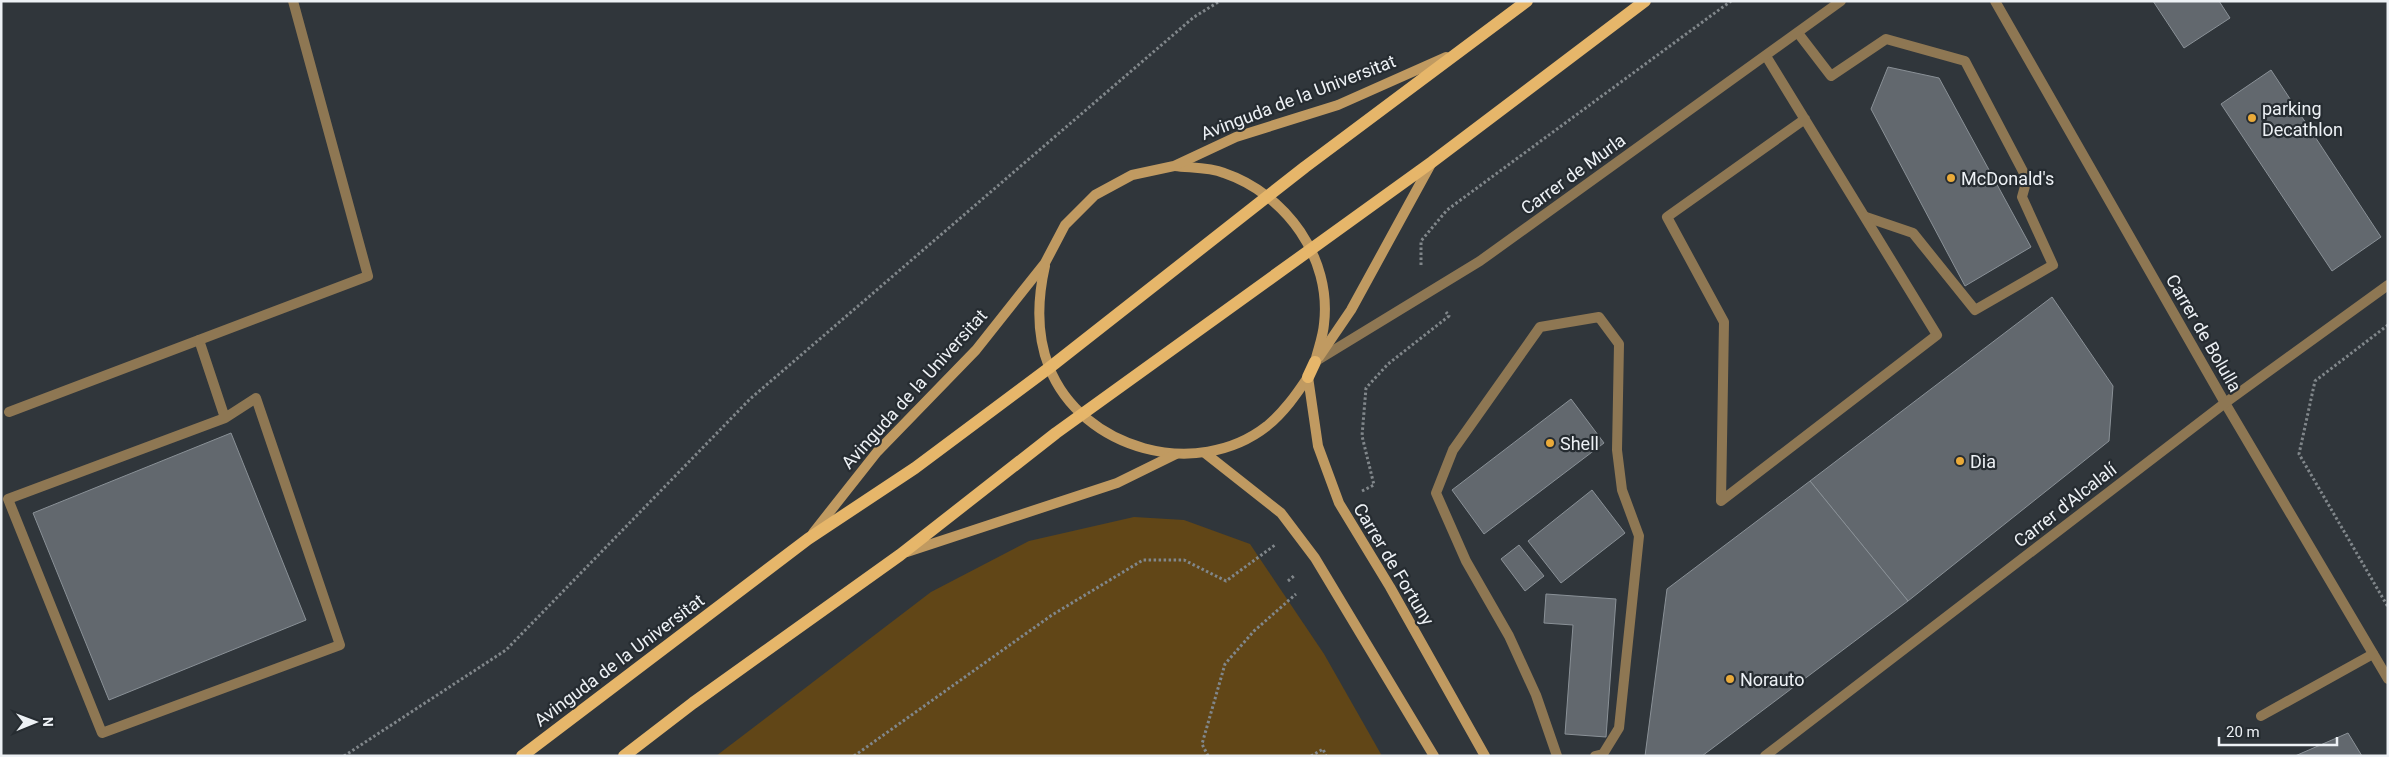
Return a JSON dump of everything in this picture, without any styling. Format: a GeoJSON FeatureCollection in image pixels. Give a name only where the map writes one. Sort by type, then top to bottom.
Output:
{"type":"FeatureCollection","features":[{"type":"Feature","properties":{"kind":"main road","name":"Avinguda de la Universitat"},"geometry":{"type":"LineString","coordinates":[[522,756],[808,539],[915,468],[1049,368],[1268,196],[1527,1]]}},
{"type":"Feature","properties":{"kind":"main road","name":"Avinguda de la Universitat"},"geometry":{"type":"LineString","coordinates":[[624,756],[693,703],[900,554],[1082,414],[1432,162],[1645,1]]}},
{"type":"Feature","properties":{"kind":"main road","name":"Avinguda de la Universitat"},"geometry":{"type":"LineString","coordinates":[[1308,377],[1315,362]]}},
{"type":"Feature","properties":{"kind":"street"},"geometry":{"type":"LineString","coordinates":[[9,412],[368,276],[293,1]]}},
{"type":"Feature","properties":{"kind":"street","name":"Carrer de Murla"},"geometry":{"type":"LineString","coordinates":[[1315,362],[1480,261],[1841,1]]}},
{"type":"Feature","properties":{"kind":"street","name":"Carrer de Bolulla"},"geometry":{"type":"LineString","coordinates":[[1995,1],[2225,403],[2388,678]]}},
{"type":"Feature","properties":{"kind":"street"},"geometry":{"type":"LineString","coordinates":[[1798,33],[1831,76],[1886,39],[1966,61],[2027,179],[2022,197],[2053,264],[1975,310],[1913,234],[1866,217]]}},
{"type":"Feature","properties":{"kind":"street","name":"Avinguda de la Universitat"},"geometry":{"type":"LineString","coordinates":[[808,539],[877,452],[976,350],[1046,263],[1065,225],[1095,195],[1132,175],[1174,166],[1236,137],[1338,105],[1463,49]]}},
{"type":"Feature","properties":{"kind":"street"},"geometry":{"type":"LineString","coordinates":[[1766,56],[1866,217],[1938,335],[1722,501],[1724,322],[1667,217],[1805,119]]}},
{"type":"Feature","properties":{"kind":"street","name":"Avinguda de la Universitat"},"geometry":{"type":"LineString","coordinates":[[1315,362],[1351,310],[1432,162]]}},
{"type":"Feature","properties":{"kind":"street","name":"Avinguda de la Universitat"},"geometry":{"type":"LineString","coordinates":[[1174,166],[1224,172],[1268,196],[1292,220],[1311,248],[1322,285],[1324,324],[1315,362]]}},
{"type":"Feature","properties":{"kind":"street","name":"Avinguda de la Universitat"},"geometry":{"type":"LineString","coordinates":[[1046,263],[1038,298],[1040,334],[1049,368],[1063,393],[1082,414],[1109,435],[1141,449],[1176,454],[1205,453],[1237,443],[1266,427],[1290,404],[1308,377]]}},
{"type":"Feature","properties":{"kind":"street","name":"Carrer d'Alcalalí"},"geometry":{"type":"LineString","coordinates":[[1766,756],[2225,403],[2388,285]]}},
{"type":"Feature","properties":{"kind":"street"},"geometry":{"type":"LineString","coordinates":[[1557,756],[1536,695],[1509,636],[1466,561],[1436,492],[1453,450],[1540,327],[1599,317],[1619,344],[1617,450],[1622,490],[1640,536],[1619,728],[1603,754],[1596,756]]}},
{"type":"Feature","properties":{"kind":"street"},"geometry":{"type":"LineString","coordinates":[[199,340],[225,418]]}},
{"type":"Feature","properties":{"kind":"street","name":"Carrer de Fortuny"},"geometry":{"type":"LineString","coordinates":[[1308,377],[1318,446],[1339,502],[1390,587],[1486,756]]}},
{"type":"Feature","properties":{"kind":"street"},"geometry":{"type":"LineString","coordinates":[[256,398],[340,645],[102,732],[8,499],[225,418],[256,398]]}},
{"type":"Feature","properties":{"kind":"street"},"geometry":{"type":"LineString","coordinates":[[1205,453],[1280,513],[1315,558],[1434,756]]}},
{"type":"Feature","properties":{"kind":"street","name":"Avinguda de la Universitat"},"geometry":{"type":"LineString","coordinates":[[900,554],[1117,483],[1176,454]]}},
{"type":"Feature","properties":{"kind":"street"},"geometry":{"type":"LineString","coordinates":[[2261,716],[2373,654]]}},
{"type":"Feature","properties":{"kind":"path"},"geometry":{"type":"LineString","coordinates":[[344,756],[506,650],[750,399],[1194,17],[1220,1]]}},
{"type":"Feature","properties":{"kind":"path"},"geometry":{"type":"LineString","coordinates":[[2388,325],[2314,381],[2299,454],[2388,607]]}},
{"type":"Feature","properties":{"kind":"path"},"geometry":{"type":"LineString","coordinates":[[1208,756],[1202,744],[1225,664],[1254,631],[1296,594]]}},
{"type":"Feature","properties":{"kind":"path"},"geometry":{"type":"LineString","coordinates":[[1311,756],[1323,749],[1326,756]]}},
{"type":"Feature","properties":{"kind":"shaded area"},"geometry":{"type":"Polygon","coordinates":[[[1134,517],[1184,520],[1250,544],[1324,654],[1382,756],[716,756],[931,592],[1029,541],[1134,517]]]}},
{"type":"Feature","properties":{"kind":"building"},"geometry":{"type":"Polygon","coordinates":[[[2153,1],[2219,1],[2230,18],[2184,48],[2153,1]]]}},
{"type":"Feature","properties":{"kind":"building","name":"McDonald's"},"geometry":{"type":"Polygon","coordinates":[[[1888,67],[1939,78],[2031,247],[1965,286],[1871,109],[1888,67]]]}},
{"type":"Feature","properties":{"kind":"building"},"geometry":{"type":"Polygon","coordinates":[[[2271,70],[2381,237],[2332,271],[2221,104],[2271,70]]]}},
{"type":"Feature","properties":{"kind":"building","name":"Dia"},"geometry":{"type":"Polygon","coordinates":[[[2052,297],[2113,386],[2109,441],[1908,601],[1810,481],[2052,297]]]}},
{"type":"Feature","properties":{"kind":"building"},"geometry":{"type":"Polygon","coordinates":[[[1571,399],[1604,443],[1484,534],[1452,490],[1571,399]]]}},
{"type":"Feature","properties":{"kind":"building"},"geometry":{"type":"Polygon","coordinates":[[[231,433],[306,620],[109,700],[33,513],[231,433]]]}},
{"type":"Feature","properties":{"kind":"building","name":"Norauto"},"geometry":{"type":"Polygon","coordinates":[[[1810,481],[1908,601],[1702,756],[1645,756],[1667,589],[1810,481]]]}},
{"type":"Feature","properties":{"kind":"building"},"geometry":{"type":"Polygon","coordinates":[[[1592,490],[1625,533],[1561,583],[1528,541],[1592,490]]]}},
{"type":"Feature","properties":{"kind":"building"},"geometry":{"type":"Polygon","coordinates":[[[1519,545],[1544,576],[1525,591],[1501,559],[1519,545]]]}},
{"type":"Feature","properties":{"kind":"building"},"geometry":{"type":"Polygon","coordinates":[[[1546,594],[1616,599],[1606,737],[1565,734],[1573,625],[1544,623],[1546,594]]]}},
{"type":"Feature","properties":{"kind":"building"},"geometry":{"type":"Polygon","coordinates":[[[2348,733],[2362,756],[2295,756],[2348,733]]]}},
{"type":"Feature","properties":{"kind":"place","name":"parking Decathlon"},"geometry":{"type":"Point","coordinates":[2252,118]}},
{"type":"Feature","properties":{"kind":"place","name":"McDonald's"},"geometry":{"type":"Point","coordinates":[1951,178]}},
{"type":"Feature","properties":{"kind":"place","name":"Shell"},"geometry":{"type":"Point","coordinates":[1550,443]}},
{"type":"Feature","properties":{"kind":"place","name":"Dia"},"geometry":{"type":"Point","coordinates":[1960,461]}},
{"type":"Feature","properties":{"kind":"place","name":"Norauto"},"geometry":{"type":"Point","coordinates":[1730,679]}}]}
